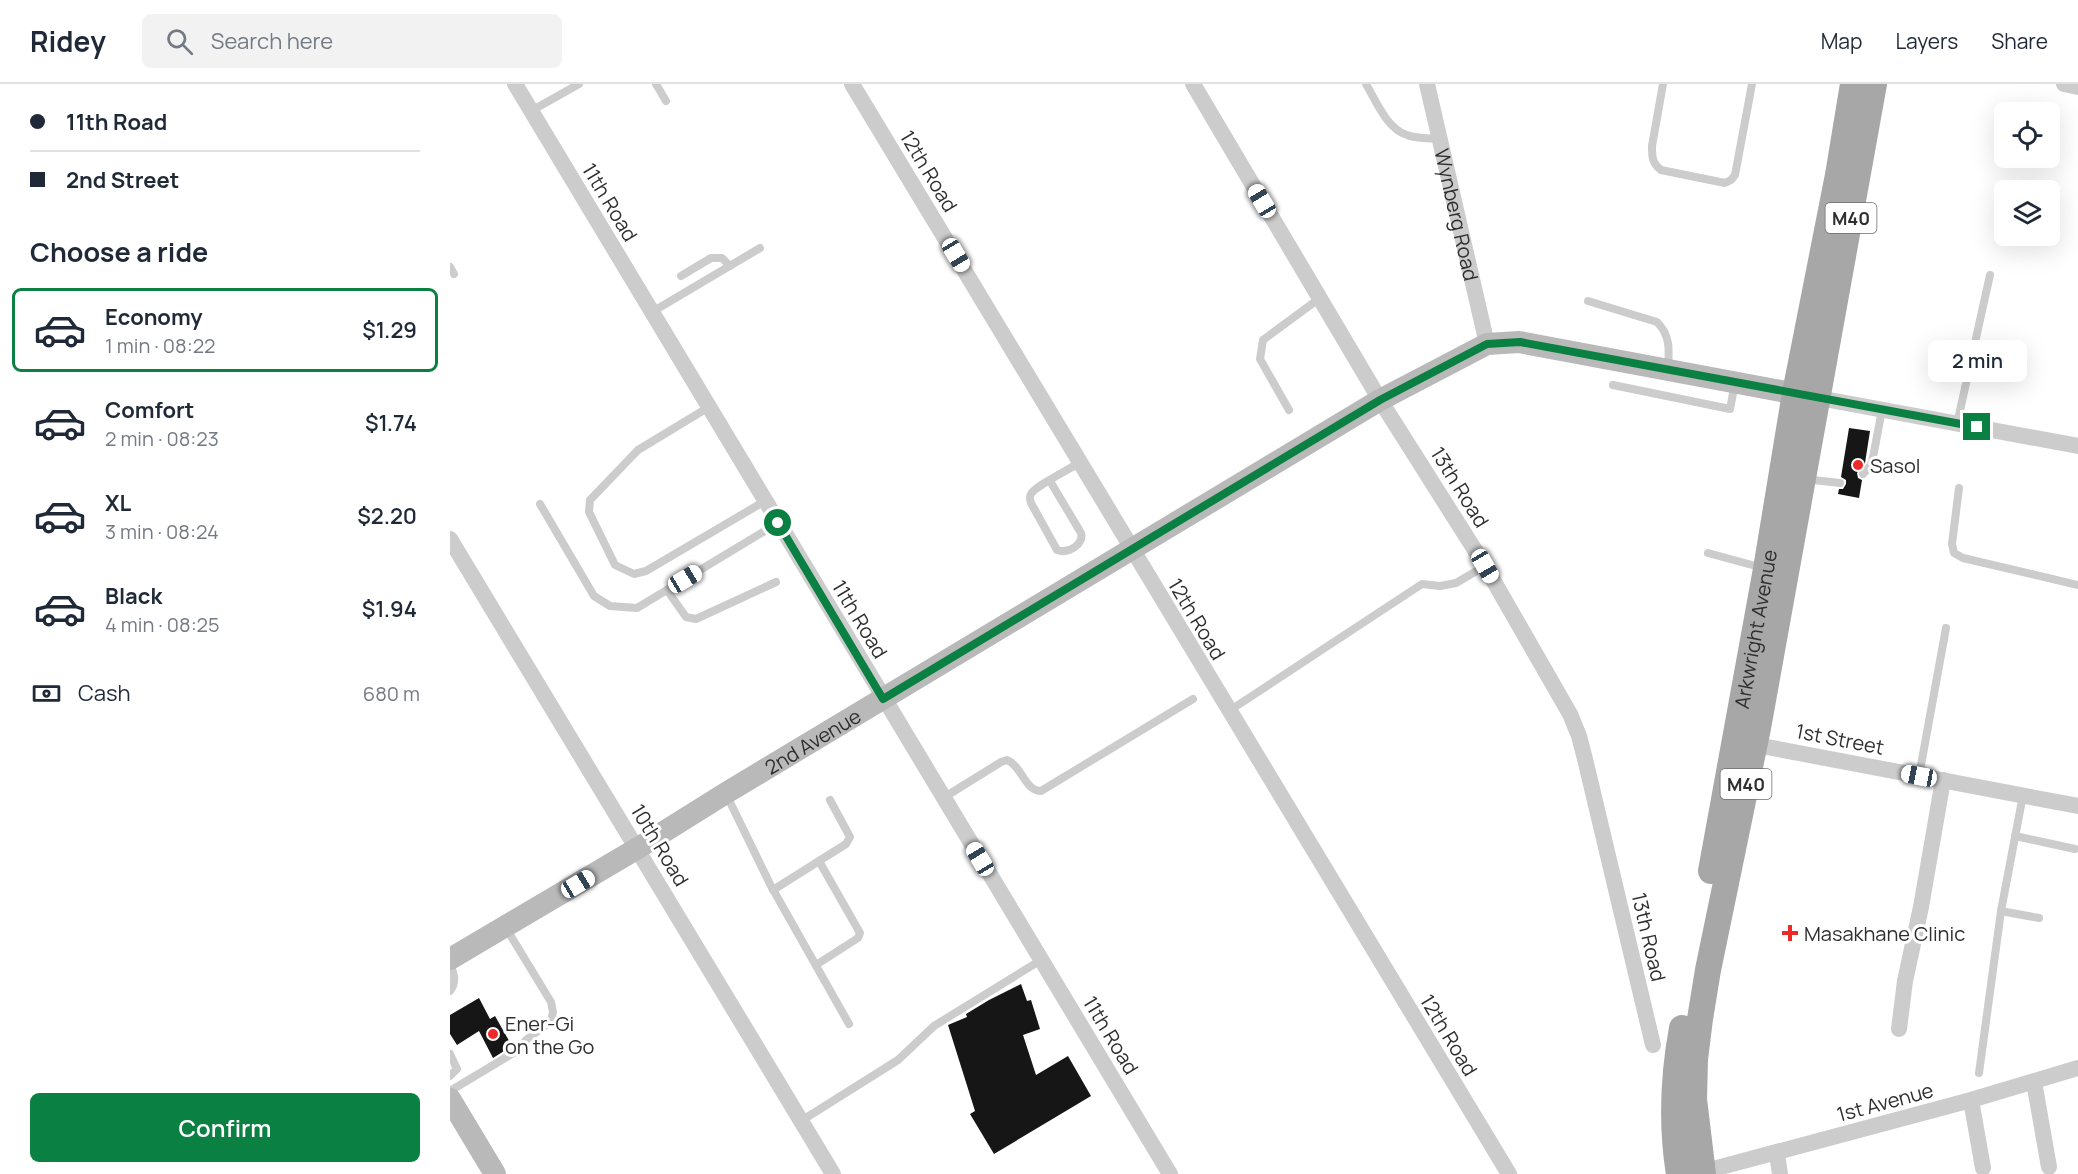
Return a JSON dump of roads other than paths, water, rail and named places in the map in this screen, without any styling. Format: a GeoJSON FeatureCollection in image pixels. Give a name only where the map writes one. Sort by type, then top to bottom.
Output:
{"type":"FeatureCollection","features":[{"type":"Feature","properties":{"kind":"main road","name":"Arkwright Avenue"},"geometry":{"type":"LineString","coordinates":[[1695,1174],[1673,1129],[1675,1076],[1688,996],[1803,479],[1807,395],[1853,84]]}},
{"type":"Feature","properties":{"kind":"main road","name":"Arkwright Avenue"},"geometry":{"type":"LineString","coordinates":[[1745,743],[1766,569],[1807,395],[1875,84]]}},
{"type":"Feature","properties":{"kind":"street","name":"11th Road"},"geometry":{"type":"LineString","coordinates":[[515,84],[1170,1174]]}},
{"type":"Feature","properties":{"kind":"street","name":"12th Road"},"geometry":{"type":"LineString","coordinates":[[852,84],[1509,1174]]}},
{"type":"Feature","properties":{"kind":"street","name":"13th Road"},"geometry":{"type":"LineString","coordinates":[[1192,84],[1380,400],[1485,566],[1570,714],[1579,736],[1653,1044]]}},
{"type":"Feature","properties":{"kind":"street","name":"Wynberg Road"},"geometry":{"type":"LineString","coordinates":[[1427,84],[1487,344]]}},
{"type":"Feature","properties":{"kind":"street"},"geometry":{"type":"LineString","coordinates":[[2064,84],[2078,87]]}},
{"type":"Feature","properties":{"kind":"street"},"geometry":{"type":"LineString","coordinates":[[1487,344],[1520,342],[2078,446]]}},
{"type":"Feature","properties":{"kind":"street","name":"2nd Avenue"},"geometry":{"type":"LineString","coordinates":[[450,959],[1380,400],[1487,344]]}},
{"type":"Feature","properties":{"kind":"street","name":"10th Road"},"geometry":{"type":"LineString","coordinates":[[450,538],[833,1174]]}},
{"type":"Feature","properties":{"kind":"street","name":"1st Street"},"geometry":{"type":"LineString","coordinates":[[1745,743],[2078,806]]}},
{"type":"Feature","properties":{"kind":"street"},"geometry":{"type":"LineString","coordinates":[[1899,1029],[1905,981],[1921,907],[1943,780]]}},
{"type":"Feature","properties":{"kind":"street","name":"1st Avenue"},"geometry":{"type":"LineString","coordinates":[[1695,1174],[1777,1154],[2078,1068]]}},
{"type":"Feature","properties":{"kind":"street"},"geometry":{"type":"LineString","coordinates":[[2034,1082],[2049,1167]]}},
{"type":"Feature","properties":{"kind":"street"},"geometry":{"type":"LineString","coordinates":[[450,1100],[495,1174]]}},
{"type":"Feature","properties":{"kind":"street"},"geometry":{"type":"LineString","coordinates":[[1971,1100],[1983,1168]]}},
{"type":"Feature","properties":{"kind":"street"},"geometry":{"type":"LineString","coordinates":[[1777,1154],[1780,1174]]}},
{"type":"Feature","properties":{"kind":"lane"},"geometry":{"type":"LineString","coordinates":[[531,111],[579,84]]}},
{"type":"Feature","properties":{"kind":"lane"},"geometry":{"type":"LineString","coordinates":[[656,84],[666,100]]}},
{"type":"Feature","properties":{"kind":"lane"},"geometry":{"type":"LineString","coordinates":[[1366,84],[1396,129],[1407,135],[1440,139]]}},
{"type":"Feature","properties":{"kind":"lane"},"geometry":{"type":"LineString","coordinates":[[1663,84],[1652,146],[1654,165],[1660,170],[1725,183],[1735,175],[1752,84]]}},
{"type":"Feature","properties":{"kind":"lane"},"geometry":{"type":"LineString","coordinates":[[652,312],[760,248]]}},
{"type":"Feature","properties":{"kind":"lane"},"geometry":{"type":"LineString","coordinates":[[681,276],[711,258],[722,258],[730,266]]}},
{"type":"Feature","properties":{"kind":"lane"},"geometry":{"type":"LineString","coordinates":[[1957,424],[1990,275]]}},
{"type":"Feature","properties":{"kind":"lane"},"geometry":{"type":"LineString","coordinates":[[1289,410],[1260,358],[1263,340],[1320,298]]}},
{"type":"Feature","properties":{"kind":"lane"},"geometry":{"type":"LineString","coordinates":[[1588,301],[1657,322],[1668,337],[1668,369]]}},
{"type":"Feature","properties":{"kind":"lane"},"geometry":{"type":"LineString","coordinates":[[1613,385],[1730,409],[1735,382]]}},
{"type":"Feature","properties":{"kind":"lane"},"geometry":{"type":"LineString","coordinates":[[709,407],[638,450],[590,500],[589,512],[615,565],[634,574],[646,571],[765,501]]}},
{"type":"Feature","properties":{"kind":"lane"},"geometry":{"type":"LineString","coordinates":[[1863,474],[1871,465],[1882,410]]}},
{"type":"Feature","properties":{"kind":"lane"},"geometry":{"type":"LineString","coordinates":[[1050,481],[1083,538],[1080,543],[1067,551],[1058,550],[1031,503],[1030,496],[1033,492],[1050,481],[1079,463]]}},
{"type":"Feature","properties":{"kind":"lane"},"geometry":{"type":"LineString","coordinates":[[1803,479],[1840,483]]}},
{"type":"Feature","properties":{"kind":"lane"},"geometry":{"type":"LineString","coordinates":[[1959,488],[1952,544],[1954,553],[1963,558],[2078,585]]}},
{"type":"Feature","properties":{"kind":"lane"},"geometry":{"type":"LineString","coordinates":[[540,504],[594,596],[610,606],[637,608],[778,523]]}},
{"type":"Feature","properties":{"kind":"lane"},"geometry":{"type":"LineString","coordinates":[[1708,553],[1766,569]]}},
{"type":"Feature","properties":{"kind":"lane"},"geometry":{"type":"LineString","coordinates":[[1229,711],[1422,584],[1440,586],[1456,583],[1485,566]]}},
{"type":"Feature","properties":{"kind":"lane"},"geometry":{"type":"LineString","coordinates":[[667,590],[686,617],[696,619],[776,582]]}},
{"type":"Feature","properties":{"kind":"lane"},"geometry":{"type":"LineString","coordinates":[[1919,776],[1946,628]]}},
{"type":"Feature","properties":{"kind":"lane"},"geometry":{"type":"LineString","coordinates":[[943,798],[1007,760],[1013,762],[1031,788],[1041,791],[1192,699]]}},
{"type":"Feature","properties":{"kind":"lane"},"geometry":{"type":"LineString","coordinates":[[726,794],[773,890],[849,1024]]}},
{"type":"Feature","properties":{"kind":"lane"},"geometry":{"type":"LineString","coordinates":[[1979,1073],[2001,911],[2023,795]]}},
{"type":"Feature","properties":{"kind":"lane"},"geometry":{"type":"LineString","coordinates":[[773,890],[846,844],[850,837],[830,800]]}},
{"type":"Feature","properties":{"kind":"lane"},"geometry":{"type":"LineString","coordinates":[[2015,836],[2075,849]]}},
{"type":"Feature","properties":{"kind":"lane"},"geometry":{"type":"LineString","coordinates":[[816,965],[858,938],[860,933],[819,861]]}},
{"type":"Feature","properties":{"kind":"lane"},"geometry":{"type":"LineString","coordinates":[[2001,911],[2039,918]]}},
{"type":"Feature","properties":{"kind":"lane"},"geometry":{"type":"LineString","coordinates":[[450,1091],[520,1049],[526,1040],[551,1021],[553,1012],[551,1002],[505,926]]}},
{"type":"Feature","properties":{"kind":"lane"},"geometry":{"type":"LineString","coordinates":[[801,1121],[898,1060],[934,1026],[1041,960]]}},
{"type":"Feature","properties":{"kind":"lane"},"geometry":{"type":"LineString","coordinates":[[450,964],[455,979],[450,991]]}},
{"type":"Feature","properties":{"kind":"lane"},"geometry":{"type":"LineString","coordinates":[[450,1054],[457,1069],[450,1076]]}},
{"type":"Feature","properties":{"kind":"place","name":"Sasol"},"geometry":{"type":"Point","coordinates":[1858,465]}},
{"type":"Feature","properties":{"kind":"place","name":"Masakhane Clinic"},"geometry":{"type":"Point","coordinates":[1790,933]}},
{"type":"Feature","properties":{"kind":"place","name":"Ener-Gi on the Go"},"geometry":{"type":"Point","coordinates":[493,1034]}}]}
